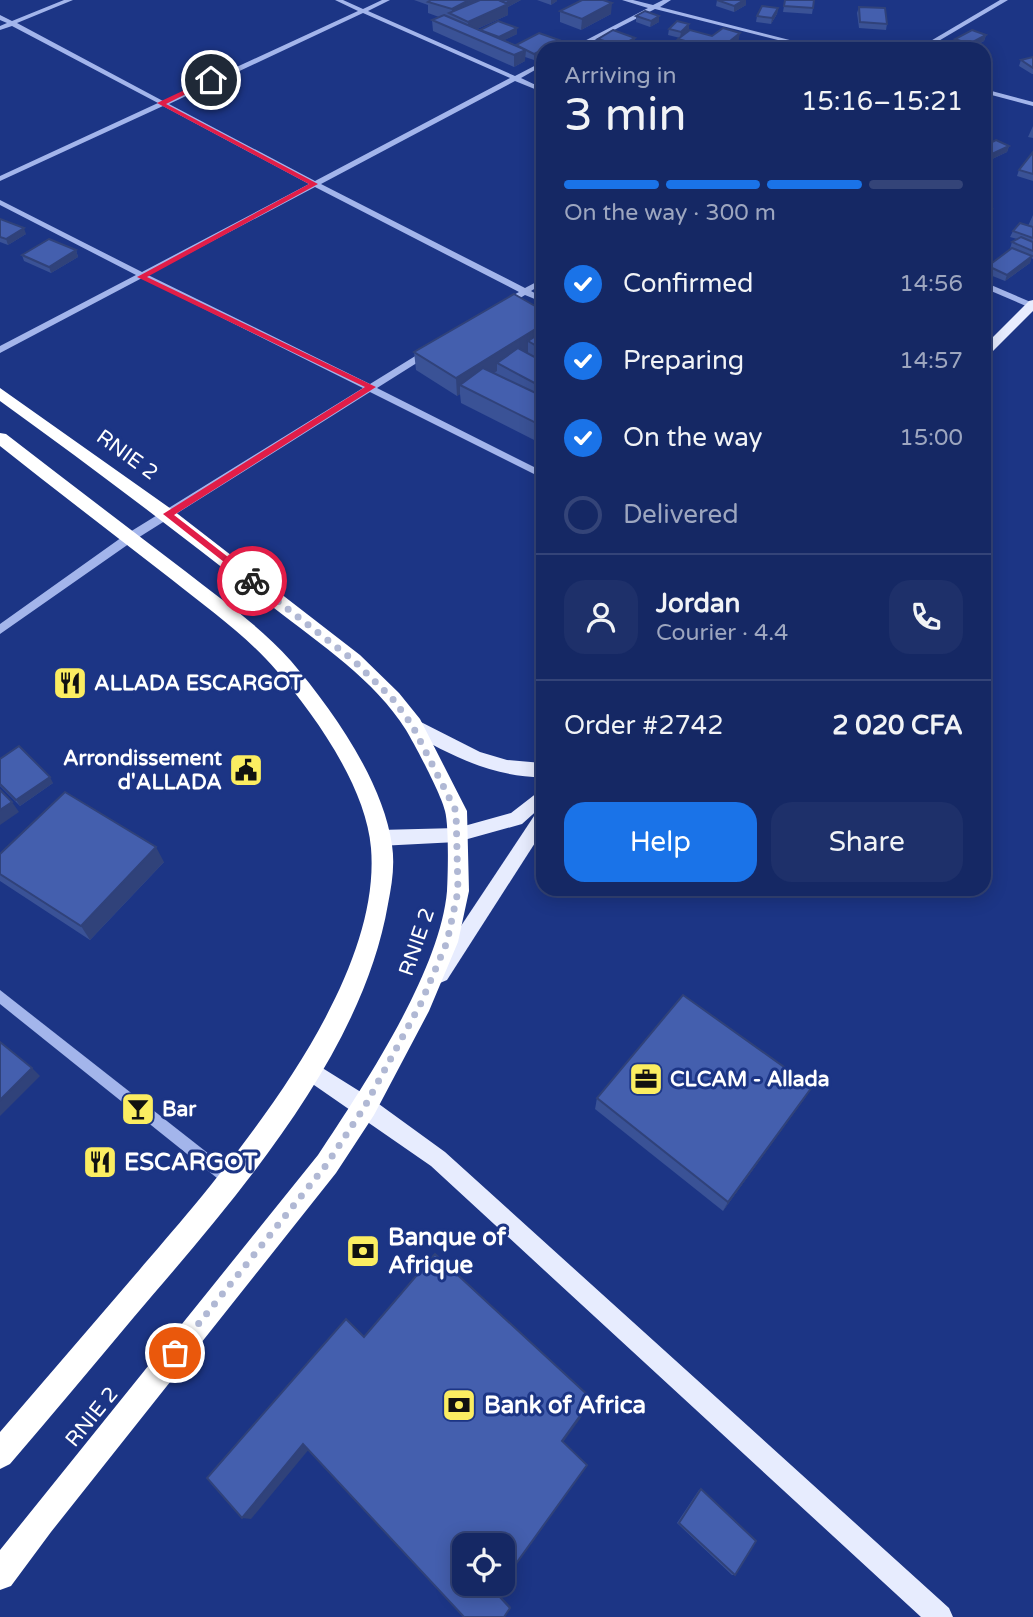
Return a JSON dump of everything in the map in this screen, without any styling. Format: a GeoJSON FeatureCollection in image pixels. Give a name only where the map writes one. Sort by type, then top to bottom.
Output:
{"type":"FeatureCollection","features":[{"type":"Feature","properties":{"kind":"highway","name":"RNIE 2"},"geometry":{"type":"LineString","coordinates":[[0,393],[168,514],[353,660],[392,698],[412,725],[456,811],[458,891],[447,942],[421,1003],[365,1106],[327,1164],[40,1521],[0,1575]]}},
{"type":"Feature","properties":{"kind":"highway"},"geometry":{"type":"LineString","coordinates":[[0,438],[264,644],[302,687],[349,760],[376,820],[383,868],[367,951],[337,1018],[308,1069],[232,1182],[0,1454]]}},
{"type":"Feature","properties":{"kind":"main road"},"geometry":{"type":"LineString","coordinates":[[991,346],[1032,305]]}},
{"type":"Feature","properties":{"kind":"main road"},"geometry":{"type":"LineString","coordinates":[[412,725],[456,751],[508,767],[536,769]]}},
{"type":"Feature","properties":{"kind":"main road"},"geometry":{"type":"LineString","coordinates":[[379,838],[457,835],[516,819],[536,801]]}},
{"type":"Feature","properties":{"kind":"main road"},"geometry":{"type":"LineString","coordinates":[[421,1003],[536,827]]}},
{"type":"Feature","properties":{"kind":"main road"},"geometry":{"type":"LineString","coordinates":[[308,1069],[438,1159],[940,1617]]}},
{"type":"Feature","properties":{"kind":"street"},"geometry":{"type":"LineString","coordinates":[[0,28],[69,0]]}},
{"type":"Feature","properties":{"kind":"street"},"geometry":{"type":"LineString","coordinates":[[338,0],[536,87]]}},
{"type":"Feature","properties":{"kind":"street"},"geometry":{"type":"LineString","coordinates":[[0,179],[387,0]]}},
{"type":"Feature","properties":{"kind":"street"},"geometry":{"type":"LineString","coordinates":[[625,0],[793,42]]}},
{"type":"Feature","properties":{"kind":"street"},"geometry":{"type":"LineString","coordinates":[[586,42],[668,0]]}},
{"type":"Feature","properties":{"kind":"street"},"geometry":{"type":"LineString","coordinates":[[932,42],[1005,0]]}},
{"type":"Feature","properties":{"kind":"street"},"geometry":{"type":"LineString","coordinates":[[0,17],[315,184],[536,297]]}},
{"type":"Feature","properties":{"kind":"street"},"geometry":{"type":"LineString","coordinates":[[0,350],[536,67]]}},
{"type":"Feature","properties":{"kind":"street"},"geometry":{"type":"LineString","coordinates":[[991,93],[1033,104]]}},
{"type":"Feature","properties":{"kind":"street"},"geometry":{"type":"LineString","coordinates":[[0,202],[141,277],[372,387],[536,472]]}},
{"type":"Feature","properties":{"kind":"street"},"geometry":{"type":"LineString","coordinates":[[502,306],[536,285]]}},
{"type":"Feature","properties":{"kind":"street"},"geometry":{"type":"LineString","coordinates":[[991,288],[1032,305]]}},
{"type":"Feature","properties":{"kind":"street"},"geometry":{"type":"LineString","coordinates":[[0,630],[129,538],[443,343]]}},
{"type":"Feature","properties":{"kind":"street"},"geometry":{"type":"LineString","coordinates":[[0,996],[232,1182]]}},
{"type":"Feature","properties":{"kind":"building"},"geometry":{"type":"Polygon","coordinates":[[[469,0],[452,9],[428,2],[469,0]]]}},
{"type":"Feature","properties":{"kind":"building"},"geometry":{"type":"Polygon","coordinates":[[[480,0],[499,0],[508,4],[468,22],[449,13],[480,0]]]}},
{"type":"Feature","properties":{"kind":"building"},"geometry":{"type":"Polygon","coordinates":[[[582,0],[612,3],[582,19],[560,11],[582,0]]]}},
{"type":"Feature","properties":{"kind":"building"},"geometry":{"type":"Polygon","coordinates":[[[717,0],[744,0],[734,6],[717,0]]]}},
{"type":"Feature","properties":{"kind":"building"},"geometry":{"type":"Polygon","coordinates":[[[785,0],[814,0],[813,8],[784,6],[785,0]]]}},
{"type":"Feature","properties":{"kind":"building"},"geometry":{"type":"Polygon","coordinates":[[[762,6],[778,8],[772,18],[757,16],[762,6]]]}},
{"type":"Feature","properties":{"kind":"building"},"geometry":{"type":"Polygon","coordinates":[[[859,7],[885,8],[887,24],[860,22],[859,7]]]}},
{"type":"Feature","properties":{"kind":"building"},"geometry":{"type":"Polygon","coordinates":[[[645,11],[659,16],[651,21],[636,16],[645,11]]]}},
{"type":"Feature","properties":{"kind":"building"},"geometry":{"type":"Polygon","coordinates":[[[444,15],[526,50],[514,55],[432,20],[444,15]]]}},
{"type":"Feature","properties":{"kind":"building"},"geometry":{"type":"Polygon","coordinates":[[[498,21],[517,28],[499,37],[480,30],[498,21]]]}},
{"type":"Feature","properties":{"kind":"building"},"geometry":{"type":"Polygon","coordinates":[[[677,21],[689,24],[681,32],[669,29],[677,21]]]}},
{"type":"Feature","properties":{"kind":"building"},"geometry":{"type":"Polygon","coordinates":[[[723,28],[740,33],[729,42],[689,42],[678,39],[690,30],[712,36],[723,28]]]}},
{"type":"Feature","properties":{"kind":"building"},"geometry":{"type":"Polygon","coordinates":[[[613,30],[635,38],[628,42],[598,39],[613,30]]]}},
{"type":"Feature","properties":{"kind":"building"},"geometry":{"type":"Polygon","coordinates":[[[972,30],[986,35],[973,42],[955,39],[972,30]]]}},
{"type":"Feature","properties":{"kind":"building"},"geometry":{"type":"Polygon","coordinates":[[[539,33],[559,40],[536,42],[534,54],[516,45],[539,33]]]}},
{"type":"Feature","properties":{"kind":"building"},"geometry":{"type":"Polygon","coordinates":[[[1033,57],[1033,68],[1021,60],[1033,57]]]}},
{"type":"Feature","properties":{"kind":"building"},"geometry":{"type":"Polygon","coordinates":[[[996,140],[1009,146],[992,154],[991,142],[996,140]]]}},
{"type":"Feature","properties":{"kind":"building"},"geometry":{"type":"Polygon","coordinates":[[[1033,152],[1033,174],[1019,170],[1033,152]]]}},
{"type":"Feature","properties":{"kind":"building"},"geometry":{"type":"Polygon","coordinates":[[[0,219],[24,228],[6,239],[0,237],[0,219]]]}},
{"type":"Feature","properties":{"kind":"building"},"geometry":{"type":"Polygon","coordinates":[[[1020,223],[1033,227],[1033,238],[1013,231],[1020,223]]]}},
{"type":"Feature","properties":{"kind":"building"},"geometry":{"type":"Polygon","coordinates":[[[1021,237],[1033,242],[1033,251],[1012,242],[1021,237]]]}},
{"type":"Feature","properties":{"kind":"building"},"geometry":{"type":"Polygon","coordinates":[[[49,239],[76,250],[49,267],[22,255],[49,239]]]}},
{"type":"Feature","properties":{"kind":"building"},"geometry":{"type":"Polygon","coordinates":[[[1012,248],[1032,256],[1007,275],[991,267],[991,264],[1012,248]]]}},
{"type":"Feature","properties":{"kind":"building"},"geometry":{"type":"Polygon","coordinates":[[[514,294],[536,307],[536,329],[456,378],[414,352],[514,294]]]}},
{"type":"Feature","properties":{"kind":"building"},"geometry":{"type":"Polygon","coordinates":[[[536,336],[536,346],[528,341],[536,336]]]}},
{"type":"Feature","properties":{"kind":"building"},"geometry":{"type":"Polygon","coordinates":[[[518,348],[536,358],[536,384],[497,363],[518,348]]]}},
{"type":"Feature","properties":{"kind":"building"},"geometry":{"type":"Polygon","coordinates":[[[483,368],[536,393],[536,423],[460,385],[483,368]]]}},
{"type":"Feature","properties":{"kind":"building"},"geometry":{"type":"Polygon","coordinates":[[[19,746],[50,777],[16,800],[0,784],[0,759],[19,746]]]}},
{"type":"Feature","properties":{"kind":"building"},"geometry":{"type":"Polygon","coordinates":[[[0,790],[12,802],[0,810],[0,790]]]}},
{"type":"Feature","properties":{"kind":"building"},"geometry":{"type":"Polygon","coordinates":[[[65,792],[156,847],[81,926],[0,874],[0,854],[65,792]]]}},
{"type":"Feature","properties":{"kind":"building"},"geometry":{"type":"Polygon","coordinates":[[[683,995],[812,1087],[728,1202],[597,1098],[683,995]]]}},
{"type":"Feature","properties":{"kind":"building"},"geometry":{"type":"Polygon","coordinates":[[[0,1042],[32,1068],[0,1100],[0,1042]]]}},
{"type":"Feature","properties":{"kind":"building"},"geometry":{"type":"Polygon","coordinates":[[[435,1254],[592,1399],[562,1441],[587,1465],[515,1565],[515,1533],[452,1533],[452,1596],[499,1596],[510,1608],[504,1617],[464,1617],[303,1444],[242,1518],[207,1478],[346,1319],[364,1337],[435,1254]]]}},
{"type":"Feature","properties":{"kind":"building"},"geometry":{"type":"Polygon","coordinates":[[[701,1489],[756,1541],[735,1575],[679,1523],[701,1489]]]}},
{"type":"Feature","properties":{"kind":"way so far"},"geometry":{"type":"LineString","coordinates":[[175,1353],[327,1164],[365,1106],[421,1003],[447,942],[458,891],[456,811],[412,725],[392,698],[353,660],[252,581]]}},
{"type":"Feature","properties":{"kind":"place","name":"ALLADA ESCARGOT"},"geometry":{"type":"Point","coordinates":[70,683]}},
{"type":"Feature","properties":{"kind":"place","name":"Arrondissement d'ALLADA"},"geometry":{"type":"Point","coordinates":[246,770]}},
{"type":"Feature","properties":{"kind":"place","name":"CLCAM - Allada"},"geometry":{"type":"Point","coordinates":[646,1079]}},
{"type":"Feature","properties":{"kind":"place","name":"Bar"},"geometry":{"type":"Point","coordinates":[138,1109]}},
{"type":"Feature","properties":{"kind":"place","name":"ESCARGOT"},"geometry":{"type":"Point","coordinates":[100,1162]}},
{"type":"Feature","properties":{"kind":"place","name":"Banque of Afrique"},"geometry":{"type":"Point","coordinates":[363,1251]}},
{"type":"Feature","properties":{"kind":"place","name":"Bank of Africa"},"geometry":{"type":"Point","coordinates":[459,1405]}},
{"type":"Feature","properties":{"kind":"route"},"geometry":{"type":"LineString","coordinates":[[211,80],[160,103],[315,184],[141,277],[372,387],[168,514],[252,581]]}}]}
